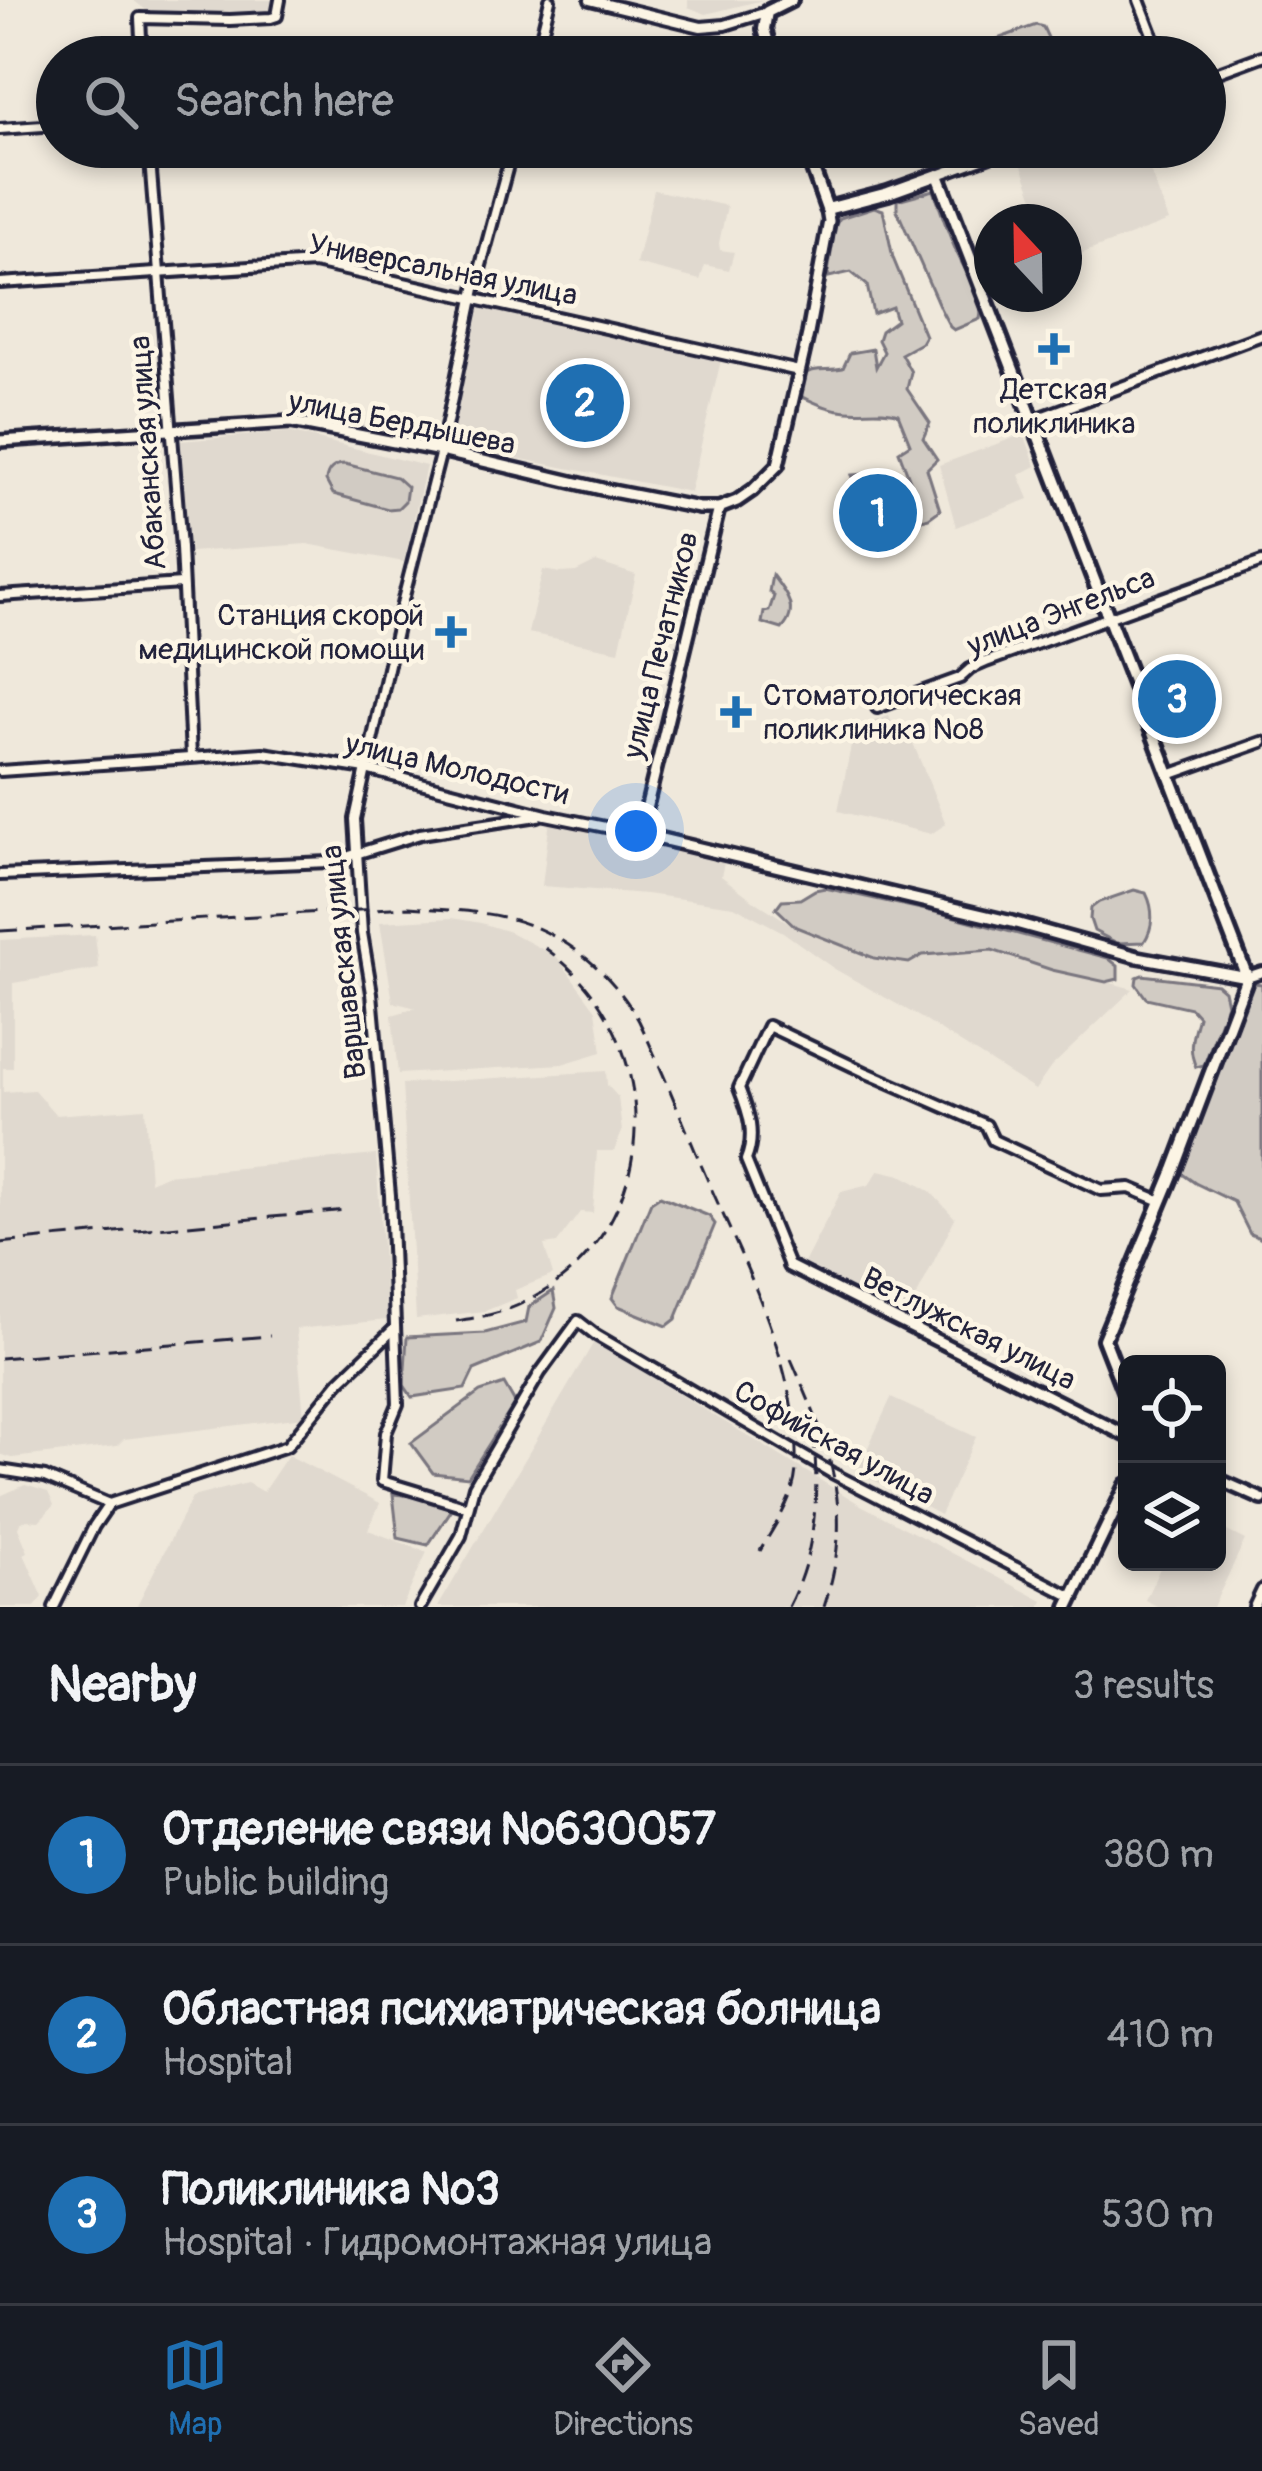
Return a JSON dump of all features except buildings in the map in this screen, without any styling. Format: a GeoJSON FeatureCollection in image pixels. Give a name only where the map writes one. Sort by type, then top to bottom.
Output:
{"type":"FeatureCollection","features":[{"type":"Feature","properties":{"kind":"main road"},"geometry":{"type":"LineString","coordinates":[[766,36],[767,12],[791,0]]}},
{"type":"Feature","properties":{"kind":"main road","name":"улица Печатников"},"geometry":{"type":"LineString","coordinates":[[812,168],[827,209]]}},
{"type":"Feature","properties":{"kind":"main road"},"geometry":{"type":"LineString","coordinates":[[827,209],[938,175],[1247,977],[1104,1340],[1118,1375]]}},
{"type":"Feature","properties":{"kind":"main road"},"geometry":{"type":"LineString","coordinates":[[1247,977],[1262,975]]}},
{"type":"Feature","properties":{"kind":"main road","name":"Софийская улица"},"geometry":{"type":"LineString","coordinates":[[1071,1602],[1118,1504]]}},
{"type":"Feature","properties":{"kind":"street"},"geometry":{"type":"LineString","coordinates":[[141,36],[140,18],[272,18],[277,16],[280,0]]}},
{"type":"Feature","properties":{"kind":"street"},"geometry":{"type":"LineString","coordinates":[[541,36],[550,0]]}},
{"type":"Feature","properties":{"kind":"street"},"geometry":{"type":"LineString","coordinates":[[590,0],[700,27],[767,12]]}},
{"type":"Feature","properties":{"kind":"street"},"geometry":{"type":"LineString","coordinates":[[1139,0],[1153,36]]}},
{"type":"Feature","properties":{"kind":"street"},"geometry":{"type":"LineString","coordinates":[[1226,69],[1262,56]]}},
{"type":"Feature","properties":{"kind":"street"},"geometry":{"type":"LineString","coordinates":[[0,129],[36,126]]}},
{"type":"Feature","properties":{"kind":"street","name":"Абаканская улица"},"geometry":{"type":"LineString","coordinates":[[151,168],[191,756]]}},
{"type":"Feature","properties":{"kind":"street","name":"Варшавская улица"},"geometry":{"type":"LineString","coordinates":[[468,1508],[382,1481],[386,1433],[398,1404],[388,1172],[373,993],[362,933],[355,819],[505,168]]}},
{"type":"Feature","properties":{"kind":"street"},"geometry":{"type":"LineString","coordinates":[[938,175],[957,168]]}},
{"type":"Feature","properties":{"kind":"street","name":"улица Печатников"},"geometry":{"type":"LineString","coordinates":[[640,834],[719,508],[753,490],[778,465],[829,221],[827,209]]}},
{"type":"Feature","properties":{"kind":"street","name":"Универсальная улица"},"geometry":{"type":"LineString","coordinates":[[0,283],[314,263],[799,371]]}},
{"type":"Feature","properties":{"kind":"street"},"geometry":{"type":"LineString","coordinates":[[1032,420],[1262,335]]}},
{"type":"Feature","properties":{"kind":"street","name":"улица Бердышева"},"geometry":{"type":"LineString","coordinates":[[0,440],[291,422],[602,489],[719,508]]}},
{"type":"Feature","properties":{"kind":"street","name":"улица Энгельса"},"geometry":{"type":"LineString","coordinates":[[877,708],[960,678],[986,662],[1262,562]]}},
{"type":"Feature","properties":{"kind":"street"},"geometry":{"type":"LineString","coordinates":[[0,596],[182,584]]}},
{"type":"Feature","properties":{"kind":"street"},"geometry":{"type":"LineString","coordinates":[[1169,775],[1262,742]]}},
{"type":"Feature","properties":{"kind":"street","name":"улица Молодости"},"geometry":{"type":"LineString","coordinates":[[0,771],[263,753],[366,769],[1012,922],[1138,957],[1247,977]]}},
{"type":"Feature","properties":{"kind":"street"},"geometry":{"type":"LineString","coordinates":[[0,875],[330,862],[420,834],[546,815]]}},
{"type":"Feature","properties":{"kind":"street"},"geometry":{"type":"LineString","coordinates":[[789,1266],[746,1160],[753,1142],[739,1088],[768,1026],[986,1125],[993,1140],[1101,1190],[1130,1188],[1161,1201]]}},
{"type":"Feature","properties":{"kind":"street","name":"Ветлужская улица"},"geometry":{"type":"LineString","coordinates":[[789,1266],[1118,1431]]}},
{"type":"Feature","properties":{"kind":"street","name":"Софийская улица"},"geometry":{"type":"LineString","coordinates":[[468,1508],[474,1486],[540,1373],[578,1321],[835,1475],[1071,1602]]}},
{"type":"Feature","properties":{"kind":"street"},"geometry":{"type":"LineString","coordinates":[[54,1607],[109,1504],[286,1446],[339,1382],[394,1329]]}},
{"type":"Feature","properties":{"kind":"street"},"geometry":{"type":"LineString","coordinates":[[0,1470],[45,1478],[109,1504]]}},
{"type":"Feature","properties":{"kind":"street"},"geometry":{"type":"LineString","coordinates":[[1226,1483],[1262,1499]]}},
{"type":"Feature","properties":{"kind":"street"},"geometry":{"type":"LineString","coordinates":[[420,1607],[461,1536],[468,1508]]}},
{"type":"Feature","properties":{"kind":"street"},"geometry":{"type":"LineString","coordinates":[[1254,1607],[1262,1590]]}},
{"type":"Feature","properties":{"kind":"shaded area"},"geometry":{"type":"Polygon","coordinates":[[[133,0],[274,0],[275,13],[151,14],[133,0]]]}},
{"type":"Feature","properties":{"kind":"shaded area"},"geometry":{"type":"Polygon","coordinates":[[[688,0],[763,0],[706,14],[688,7],[688,0]]]}},
{"type":"Feature","properties":{"kind":"shaded area"},"geometry":{"type":"Polygon","coordinates":[[[1036,25],[1047,36],[1006,36],[1036,25]]]}},
{"type":"Feature","properties":{"kind":"shaded area"},"geometry":{"type":"Polygon","coordinates":[[[1023,168],[1149,168],[1169,221],[1082,253],[1082,204],[1036,204],[1023,168]]]}},
{"type":"Feature","properties":{"kind":"shaded area"},"geometry":{"type":"Polygon","coordinates":[[[654,190],[727,206],[719,243],[720,250],[734,252],[729,270],[705,265],[700,280],[636,264],[654,190]]]}},
{"type":"Feature","properties":{"kind":"shaded area"},"geometry":{"type":"Polygon","coordinates":[[[934,190],[974,286],[974,312],[980,312],[980,319],[954,330],[950,327],[897,210],[897,200],[934,190]]]}},
{"type":"Feature","properties":{"kind":"shaded area"},"geometry":{"type":"Polygon","coordinates":[[[874,207],[883,210],[893,258],[925,336],[901,354],[911,372],[907,389],[930,423],[923,438],[937,459],[927,469],[940,510],[900,527],[889,509],[859,491],[852,475],[877,473],[902,513],[919,505],[899,451],[910,444],[898,414],[840,410],[798,395],[807,373],[843,368],[850,353],[873,349],[876,367],[884,352],[878,340],[881,331],[896,320],[892,307],[873,314],[867,285],[851,272],[829,277],[828,273],[840,218],[874,207]]]}},
{"type":"Feature","properties":{"kind":"shaded area"},"geometry":{"type":"Polygon","coordinates":[[[480,307],[721,360],[690,492],[449,445],[480,307]]]}},
{"type":"Feature","properties":{"kind":"shaded area"},"geometry":{"type":"Polygon","coordinates":[[[289,432],[426,466],[404,562],[307,544],[190,552],[180,441],[289,432]]]}},
{"type":"Feature","properties":{"kind":"shaded area"},"geometry":{"type":"Polygon","coordinates":[[[1024,434],[1036,466],[1019,475],[1029,499],[956,527],[939,465],[1024,434]]]}},
{"type":"Feature","properties":{"kind":"shaded area"},"geometry":{"type":"Polygon","coordinates":[[[345,464],[396,477],[407,487],[405,501],[388,509],[333,494],[326,481],[328,474],[334,466],[345,464]]]}},
{"type":"Feature","properties":{"kind":"shaded area"},"geometry":{"type":"Polygon","coordinates":[[[596,562],[636,575],[619,651],[528,633],[543,570],[576,572],[596,562]]]}},
{"type":"Feature","properties":{"kind":"shaded area"},"geometry":{"type":"Polygon","coordinates":[[[772,575],[790,608],[782,629],[762,623],[774,596],[769,592],[772,575]]]}},
{"type":"Feature","properties":{"kind":"shaded area"},"geometry":{"type":"Polygon","coordinates":[[[889,716],[896,733],[913,743],[946,824],[931,834],[838,811],[852,741],[869,734],[866,724],[889,716]]]}},
{"type":"Feature","properties":{"kind":"shaded area"},"geometry":{"type":"Polygon","coordinates":[[[550,819],[650,838],[725,859],[721,876],[753,900],[797,928],[849,947],[924,952],[987,949],[1133,989],[1051,1067],[1035,1090],[734,906],[542,886],[550,819]]]}},
{"type":"Feature","properties":{"kind":"shaded area"},"geometry":{"type":"Polygon","coordinates":[[[825,888],[1108,958],[1118,966],[1118,979],[1106,982],[1052,970],[992,950],[923,955],[909,963],[874,958],[796,927],[776,908],[782,900],[800,899],[825,888]]]}},
{"type":"Feature","properties":{"kind":"shaded area"},"geometry":{"type":"Polygon","coordinates":[[[1134,890],[1146,893],[1150,905],[1151,924],[1144,942],[1117,943],[1094,931],[1091,908],[1134,890]]]}},
{"type":"Feature","properties":{"kind":"shaded area"},"geometry":{"type":"Polygon","coordinates":[[[452,918],[510,932],[557,957],[596,1010],[602,1052],[562,1064],[398,1074],[392,1015],[416,1008],[393,1002],[380,922],[452,918]]]}},
{"type":"Feature","properties":{"kind":"shaded area"},"geometry":{"type":"Polygon","coordinates":[[[95,935],[99,969],[13,983],[13,1068],[3,1068],[3,1092],[34,1090],[56,1115],[145,1108],[150,1182],[166,1175],[376,1155],[387,1320],[296,1329],[304,1417],[12,1458],[0,1454],[0,940],[95,935]]]}},
{"type":"Feature","properties":{"kind":"shaded area"},"geometry":{"type":"Polygon","coordinates":[[[1142,975],[1217,984],[1224,990],[1227,1004],[1204,1065],[1196,1067],[1192,1054],[1198,1016],[1191,1008],[1146,998],[1136,984],[1142,975]]]}},
{"type":"Feature","properties":{"kind":"shaded area"},"geometry":{"type":"Polygon","coordinates":[[[1262,984],[1262,1239],[1250,1234],[1234,1202],[1178,1171],[1248,985],[1262,984]]]}},
{"type":"Feature","properties":{"kind":"shaded area"},"geometry":{"type":"Polygon","coordinates":[[[606,1071],[607,1085],[618,1097],[622,1132],[614,1151],[597,1151],[593,1213],[580,1212],[557,1243],[544,1245],[553,1275],[515,1290],[517,1298],[485,1311],[416,1319],[402,1084],[606,1071]]]}},
{"type":"Feature","properties":{"kind":"shaded area"},"geometry":{"type":"Polygon","coordinates":[[[879,1170],[901,1175],[930,1191],[955,1218],[907,1316],[804,1263],[841,1192],[869,1185],[879,1170]]]}},
{"type":"Feature","properties":{"kind":"shaded area"},"geometry":{"type":"Polygon","coordinates":[[[660,1196],[709,1216],[715,1224],[676,1319],[667,1326],[618,1306],[612,1298],[651,1202],[660,1196]]]}},
{"type":"Feature","properties":{"kind":"shaded area"},"geometry":{"type":"Polygon","coordinates":[[[553,1291],[556,1308],[541,1342],[474,1370],[465,1389],[412,1397],[404,1385],[407,1337],[485,1333],[526,1322],[529,1307],[553,1291]]]}},
{"type":"Feature","properties":{"kind":"shaded area"},"geometry":{"type":"Polygon","coordinates":[[[594,1342],[861,1505],[1043,1601],[1040,1607],[438,1607],[594,1342]]]}},
{"type":"Feature","properties":{"kind":"shaded area"},"geometry":{"type":"Polygon","coordinates":[[[504,1384],[515,1403],[468,1477],[433,1473],[411,1443],[480,1392],[504,1384]]]}},
{"type":"Feature","properties":{"kind":"shaded area"},"geometry":{"type":"Polygon","coordinates":[[[891,1398],[976,1437],[940,1515],[857,1471],[891,1398]]]}},
{"type":"Feature","properties":{"kind":"shaded area"},"geometry":{"type":"Polygon","coordinates":[[[288,1455],[380,1503],[368,1530],[427,1552],[402,1607],[136,1607],[192,1497],[247,1483],[263,1492],[288,1455]]]}},
{"type":"Feature","properties":{"kind":"shaded area"},"geometry":{"type":"Polygon","coordinates":[[[25,1485],[48,1492],[54,1505],[39,1521],[26,1520],[18,1528],[43,1597],[35,1607],[0,1607],[0,1496],[25,1485]]]}},
{"type":"Feature","properties":{"kind":"shaded area"},"geometry":{"type":"Polygon","coordinates":[[[393,1494],[452,1509],[428,1545],[398,1538],[393,1494]]]}},
{"type":"Feature","properties":{"kind":"shaded area"},"geometry":{"type":"Polygon","coordinates":[[[1226,1530],[1245,1540],[1213,1607],[1159,1607],[1145,1600],[1159,1571],[1226,1571],[1226,1530]]]}},
{"type":"Feature","properties":{"kind":"railway"},"geometry":{"type":"LineString","coordinates":[[0,931],[409,907],[511,919],[550,934],[585,957],[615,986],[639,1021],[754,1284],[780,1356],[795,1430],[795,1479],[760,1551]]}},
{"type":"Feature","properties":{"kind":"railway"},"geometry":{"type":"LineString","coordinates":[[456,1321],[518,1305],[573,1269],[606,1228],[627,1181],[635,1131],[631,1080],[614,1030],[586,986],[545,948]]}},
{"type":"Feature","properties":{"kind":"railway"},"geometry":{"type":"LineString","coordinates":[[0,1243],[346,1210]]}},
{"type":"Feature","properties":{"kind":"railway"},"geometry":{"type":"LineString","coordinates":[[0,1358],[270,1336]]}},
{"type":"Feature","properties":{"kind":"railway"},"geometry":{"type":"LineString","coordinates":[[791,1359],[827,1451],[838,1509],[838,1539],[824,1607]]}},
{"type":"Feature","properties":{"kind":"railway"},"geometry":{"type":"LineString","coordinates":[[788,1607],[813,1526],[814,1441]]}},
{"type":"Feature","properties":{"kind":"place","name":"Детская поликлиника"},"geometry":{"type":"Point","coordinates":[1054,349]}},
{"type":"Feature","properties":{"kind":"place","name":"Областная психиатрическая болница"},"geometry":{"type":"Point","coordinates":[585,403]}},
{"type":"Feature","properties":{"kind":"place","name":"Отделение связи №630057"},"geometry":{"type":"Point","coordinates":[878,513]}},
{"type":"Feature","properties":{"kind":"place","name":"Станция скорой медицинской помощи"},"geometry":{"type":"Point","coordinates":[451,632]}},
{"type":"Feature","properties":{"kind":"place","name":"Поликлиника №3"},"geometry":{"type":"Point","coordinates":[1177,699]}},
{"type":"Feature","properties":{"kind":"place","name":"Стоматологическая поликлиника №8"},"geometry":{"type":"Point","coordinates":[736,712]}}]}
